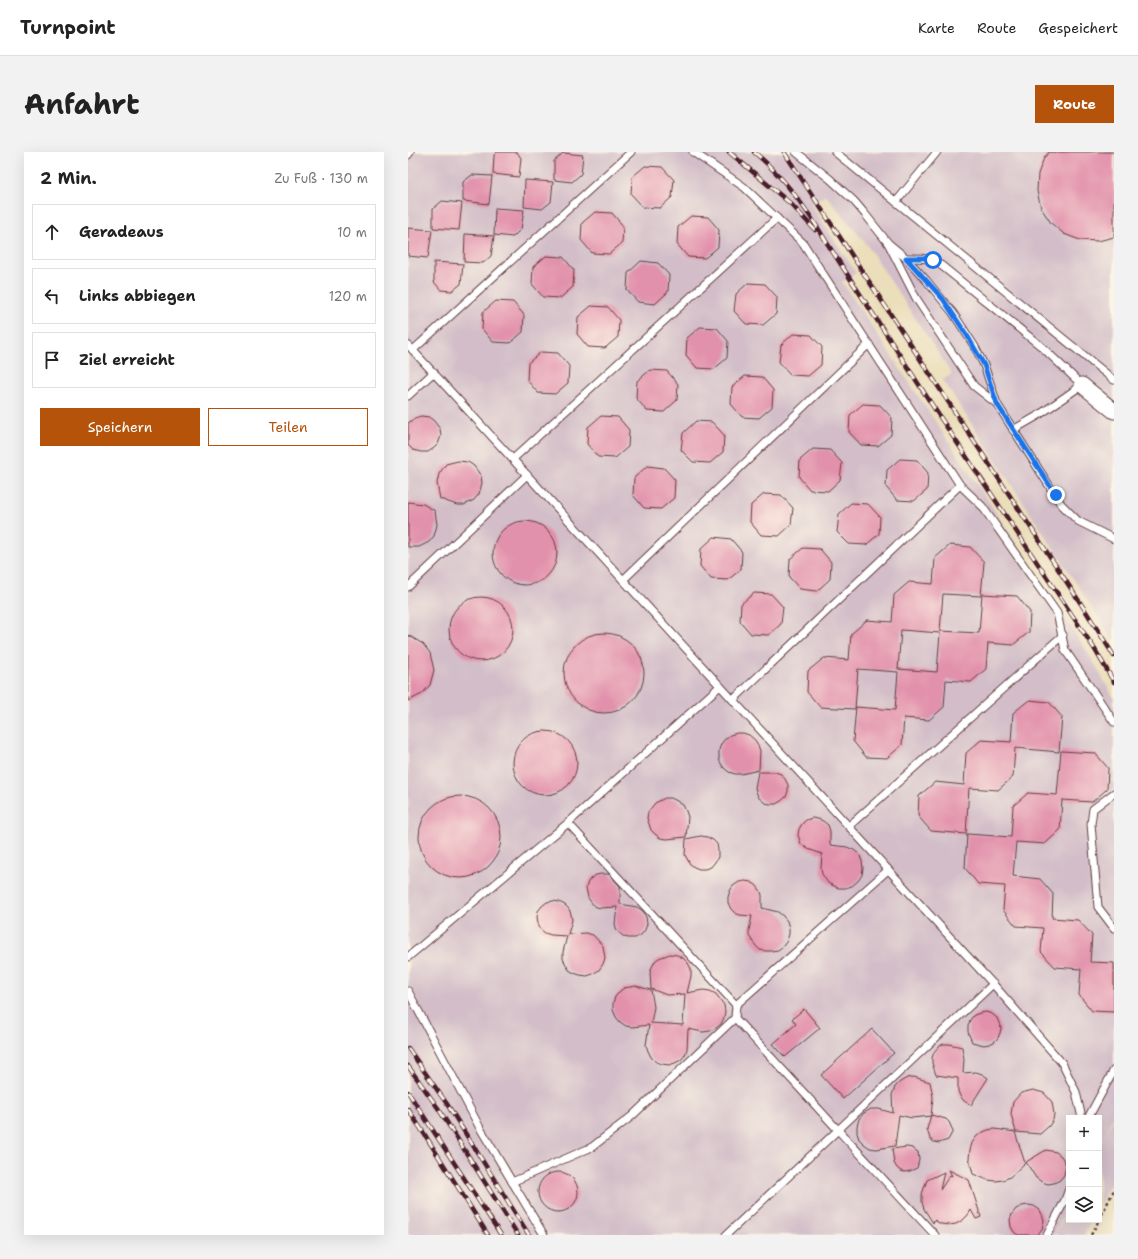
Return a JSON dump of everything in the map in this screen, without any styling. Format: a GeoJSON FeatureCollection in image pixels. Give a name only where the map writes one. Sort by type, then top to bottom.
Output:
{"type":"FeatureCollection","features":[{"type":"Feature","properties":{"kind":"street"},"geometry":{"type":"LineString","coordinates":[[1082,385],[1114,411]]}},
{"type":"Feature","properties":{"kind":"lane"},"geometry":{"type":"LineString","coordinates":[[631,152],[410,347],[993,984],[1062,1063],[1076,1092],[1081,1115]]}},
{"type":"Feature","properties":{"kind":"lane"},"geometry":{"type":"LineString","coordinates":[[693,152],[744,187],[803,243],[960,485],[982,506],[1057,614],[1063,635],[1065,650],[1114,722]]}},
{"type":"Feature","properties":{"kind":"lane"},"geometry":{"type":"LineString","coordinates":[[796,152],[830,179],[854,201],[888,243],[906,258],[943,299],[972,342],[984,365],[997,404],[1061,504],[1078,520],[1114,539]]}},
{"type":"Feature","properties":{"kind":"lane"},"geometry":{"type":"LineString","coordinates":[[835,152],[1114,380]]}},
{"type":"Feature","properties":{"kind":"lane"},"geometry":{"type":"LineString","coordinates":[[896,202],[937,152]]}},
{"type":"Feature","properties":{"kind":"lane"},"geometry":{"type":"LineString","coordinates":[[513,459],[777,218]]}},
{"type":"Feature","properties":{"kind":"lane"},"geometry":{"type":"LineString","coordinates":[[888,243],[916,298],[974,386],[997,404]]}},
{"type":"Feature","properties":{"kind":"lane"},"geometry":{"type":"LineString","coordinates":[[906,258],[926,258],[933,260],[942,266],[1042,347],[1082,385],[1039,415],[1013,430]]}},
{"type":"Feature","properties":{"kind":"lane"},"geometry":{"type":"LineString","coordinates":[[623,580],[869,344]]}},
{"type":"Feature","properties":{"kind":"lane"},"geometry":{"type":"LineString","coordinates":[[408,396],[434,372]]}},
{"type":"Feature","properties":{"kind":"lane"},"geometry":{"type":"LineString","coordinates":[[408,587],[527,475]]}},
{"type":"Feature","properties":{"kind":"lane"},"geometry":{"type":"LineString","coordinates":[[733,700],[960,485]]}},
{"type":"Feature","properties":{"kind":"lane"},"geometry":{"type":"LineString","coordinates":[[849,826],[1063,635]]}},
{"type":"Feature","properties":{"kind":"lane"},"geometry":{"type":"LineString","coordinates":[[408,957],[568,823],[720,686]]}},
{"type":"Feature","properties":{"kind":"lane"},"geometry":{"type":"LineString","coordinates":[[1114,793],[1093,809],[1091,824],[1098,907],[1114,928]]}},
{"type":"Feature","properties":{"kind":"lane"},"geometry":{"type":"LineString","coordinates":[[568,823],[736,1005]]}},
{"type":"Feature","properties":{"kind":"lane"},"geometry":{"type":"LineString","coordinates":[[512,1182],[592,1147],[632,1116],[735,1018],[736,1005],[888,870]]}},
{"type":"Feature","properties":{"kind":"lane"},"geometry":{"type":"LineString","coordinates":[[726,1235],[993,984]]}},
{"type":"Feature","properties":{"kind":"lane"},"geometry":{"type":"LineString","coordinates":[[408,991],[480,1128],[544,1235]]}},
{"type":"Feature","properties":{"kind":"lane"},"geometry":{"type":"LineString","coordinates":[[735,1018],[935,1235]]}},
{"type":"Feature","properties":{"kind":"lane"},"geometry":{"type":"LineString","coordinates":[[1090,1115],[1114,1070]]}},
{"type":"Feature","properties":{"kind":"lane"},"geometry":{"type":"LineString","coordinates":[[1047,1235],[1066,1197]]}},
{"type":"Feature","properties":{"kind":"path"},"geometry":{"type":"LineString","coordinates":[[1102,1214],[1114,1190]]}},
{"type":"Feature","properties":{"kind":"path"},"geometry":{"type":"LineString","coordinates":[[1091,1235],[1097,1223]]}},
{"type":"Feature","properties":{"kind":"shaded area"},"geometry":{"type":"Polygon","coordinates":[[[408,152],[1114,152],[1114,641],[943,380],[952,374],[867,245],[826,195],[811,204],[856,273],[842,282],[1090,656],[1114,698],[1114,1115],[1104,1137],[1114,1118],[1114,1177],[1102,1200],[1102,1115],[1066,1115],[1066,1211],[1054,1235],[408,1235],[408,152]]]}},
{"type":"Feature","properties":{"kind":"shaded area"},"geometry":{"type":"Polygon","coordinates":[[[1066,1213],[1066,1223],[1090,1223],[1084,1235],[1055,1235],[1066,1213]]]}},
{"type":"Feature","properties":{"kind":"building"},"geometry":{"type":"Polygon","coordinates":[[[497,152],[517,152],[521,158],[519,177],[493,174],[494,155],[497,152]]]}},
{"type":"Feature","properties":{"kind":"building"},"geometry":{"type":"Polygon","coordinates":[[[1049,152],[1114,152],[1114,237],[1098,241],[1080,240],[1064,234],[1051,223],[1041,208],[1037,191],[1038,174],[1044,158],[1049,152]]]}},
{"type":"Feature","properties":{"kind":"building"},"geometry":{"type":"Polygon","coordinates":[[[563,153],[583,155],[581,174],[572,182],[554,180],[554,161],[563,153]]]}},
{"type":"Feature","properties":{"kind":"building"},"geometry":{"type":"Polygon","coordinates":[[[645,166],[662,167],[674,180],[672,197],[660,208],[643,207],[631,194],[632,177],[645,166]]]}},
{"type":"Feature","properties":{"kind":"building"},"geometry":{"type":"Polygon","coordinates":[[[472,175],[492,176],[489,204],[463,201],[463,182],[472,175]]]}},
{"type":"Feature","properties":{"kind":"building"},"geometry":{"type":"Polygon","coordinates":[[[525,180],[553,182],[551,202],[542,209],[524,207],[525,180]]]}},
{"type":"Feature","properties":{"kind":"building"},"geometry":{"type":"Polygon","coordinates":[[[442,201],[462,203],[459,230],[433,228],[433,209],[442,201]]]}},
{"type":"Feature","properties":{"kind":"building"},"geometry":{"type":"Polygon","coordinates":[[[495,208],[524,210],[521,229],[513,237],[494,235],[495,208]]]}},
{"type":"Feature","properties":{"kind":"building"},"geometry":{"type":"Polygon","coordinates":[[[595,212],[612,213],[623,226],[622,243],[609,254],[592,253],[581,240],[582,223],[595,212]]]}},
{"type":"Feature","properties":{"kind":"building"},"geometry":{"type":"Polygon","coordinates":[[[691,216],[708,217],[719,230],[718,247],[705,258],[688,257],[677,244],[678,227],[691,216]]]}},
{"type":"Feature","properties":{"kind":"building"},"geometry":{"type":"Polygon","coordinates":[[[408,228],[432,230],[428,258],[408,256],[408,228]]]}},
{"type":"Feature","properties":{"kind":"building"},"geometry":{"type":"Polygon","coordinates":[[[465,234],[494,236],[491,256],[483,263],[464,262],[465,234]]]}},
{"type":"Feature","properties":{"kind":"building"},"geometry":{"type":"Polygon","coordinates":[[[546,256],[563,257],[574,270],[573,287],[560,298],[543,297],[532,284],[533,267],[546,256]]]}},
{"type":"Feature","properties":{"kind":"building"},"geometry":{"type":"Polygon","coordinates":[[[641,261],[658,263],[669,275],[668,292],[655,304],[638,302],[627,290],[628,273],[641,261]]]}},
{"type":"Feature","properties":{"kind":"building"},"geometry":{"type":"Polygon","coordinates":[[[434,262],[463,264],[461,284],[452,291],[441,290],[434,282],[434,262]]]}},
{"type":"Feature","properties":{"kind":"building"},"geometry":{"type":"Polygon","coordinates":[[[748,283],[765,284],[777,297],[776,314],[763,325],[746,324],[734,311],[736,294],[748,283]]]}},
{"type":"Feature","properties":{"kind":"building"},"geometry":{"type":"Polygon","coordinates":[[[496,301],[513,302],[524,315],[523,332],[510,343],[493,342],[482,329],[483,312],[496,301]]]}},
{"type":"Feature","properties":{"kind":"building"},"geometry":{"type":"Polygon","coordinates":[[[591,306],[608,307],[619,320],[618,337],[605,348],[588,347],[577,334],[578,317],[591,306]]]}},
{"type":"Feature","properties":{"kind":"building"},"geometry":{"type":"Polygon","coordinates":[[[700,327],[717,328],[728,341],[727,358],[714,369],[697,368],[686,355],[687,338],[700,327]]]}},
{"type":"Feature","properties":{"kind":"building"},"geometry":{"type":"Polygon","coordinates":[[[793,334],[811,335],[822,347],[821,365],[808,376],[791,375],[779,362],[781,345],[793,334]]]}},
{"type":"Feature","properties":{"kind":"building"},"geometry":{"type":"Polygon","coordinates":[[[541,352],[558,353],[569,366],[568,383],[555,394],[538,393],[527,380],[528,363],[541,352]]]}},
{"type":"Feature","properties":{"kind":"building"},"geometry":{"type":"Polygon","coordinates":[[[650,370],[667,371],[678,384],[677,400],[664,412],[647,411],[636,398],[637,381],[650,370]]]}},
{"type":"Feature","properties":{"kind":"building"},"geometry":{"type":"Polygon","coordinates":[[[745,376],[762,377],[773,390],[772,407],[759,418],[742,417],[731,404],[732,387],[745,376]]]}},
{"type":"Feature","properties":{"kind":"building"},"geometry":{"type":"Polygon","coordinates":[[[863,404],[880,405],[892,418],[891,435],[878,446],[861,445],[849,432],[850,415],[863,404]]]}},
{"type":"Feature","properties":{"kind":"building"},"geometry":{"type":"Polygon","coordinates":[[[421,416],[429,417],[440,429],[441,436],[438,444],[428,452],[413,450],[408,445],[408,423],[421,416]]]}},
{"type":"Feature","properties":{"kind":"building"},"geometry":{"type":"Polygon","coordinates":[[[601,416],[618,417],[629,430],[628,447],[615,458],[598,457],[587,444],[588,427],[601,416]]]}},
{"type":"Feature","properties":{"kind":"building"},"geometry":{"type":"Polygon","coordinates":[[[696,421],[712,422],[724,435],[723,452],[710,463],[693,462],[681,450],[683,433],[696,421]]]}},
{"type":"Feature","properties":{"kind":"building"},"geometry":{"type":"Polygon","coordinates":[[[813,449],[830,450],[842,463],[840,480],[828,491],[810,490],[799,477],[800,460],[813,449]]]}},
{"type":"Feature","properties":{"kind":"building"},"geometry":{"type":"Polygon","coordinates":[[[900,459],[917,460],[928,473],[927,490],[914,501],[897,500],[886,487],[887,470],[900,459]]]}},
{"type":"Feature","properties":{"kind":"building"},"geometry":{"type":"Polygon","coordinates":[[[458,461],[468,462],[474,466],[481,476],[482,483],[479,494],[474,500],[464,505],[457,505],[440,499],[437,483],[439,474],[446,464],[458,461]]]}},
{"type":"Feature","properties":{"kind":"building"},"geometry":{"type":"Polygon","coordinates":[[[647,466],[664,468],[675,480],[674,498],[661,509],[644,508],[633,495],[634,478],[647,466]]]}},
{"type":"Feature","properties":{"kind":"building"},"geometry":{"type":"Polygon","coordinates":[[[764,494],[781,495],[793,508],[791,525],[779,536],[761,535],[750,522],[751,505],[764,494]]]}},
{"type":"Feature","properties":{"kind":"building"},"geometry":{"type":"Polygon","coordinates":[[[408,502],[423,504],[435,511],[437,525],[434,536],[429,542],[419,547],[408,547],[408,502]]]}},
{"type":"Feature","properties":{"kind":"building"},"geometry":{"type":"Polygon","coordinates":[[[851,503],[868,504],[880,517],[879,534],[866,545],[849,544],[837,532],[839,514],[851,503]]]}},
{"type":"Feature","properties":{"kind":"building"},"geometry":{"type":"Polygon","coordinates":[[[525,521],[537,523],[548,530],[555,541],[557,553],[555,565],[548,576],[537,583],[525,585],[513,583],[502,576],[495,565],[493,553],[495,541],[502,530],[513,523],[525,521]]]}},
{"type":"Feature","properties":{"kind":"building"},"geometry":{"type":"Polygon","coordinates":[[[714,537],[731,539],[742,552],[741,569],[728,580],[711,579],[700,566],[701,549],[714,537]]]}},
{"type":"Feature","properties":{"kind":"building"},"geometry":{"type":"Polygon","coordinates":[[[950,545],[970,547],[984,562],[981,596],[943,594],[940,631],[979,633],[982,594],[1017,596],[1030,612],[1029,632],[1013,645],[988,643],[986,669],[971,682],[946,680],[944,707],[929,720],[904,718],[902,745],[887,758],[866,757],[853,741],[856,707],[895,710],[898,672],[858,669],[855,709],[820,707],[807,692],[808,671],[824,658],[849,660],[851,634],[867,620],[892,622],[894,595],[909,582],[933,584],[935,558],[950,545]],[[901,630],[898,669],[937,672],[940,633],[901,630]]]}},
{"type":"Feature","properties":{"kind":"building"},"geometry":{"type":"Polygon","coordinates":[[[803,548],[820,549],[831,562],[830,579],[817,591],[800,589],[789,577],[790,559],[803,548]]]}},
{"type":"Feature","properties":{"kind":"building"},"geometry":{"type":"Polygon","coordinates":[[[754,593],[771,594],[783,607],[781,624],[769,635],[751,634],[740,621],[741,604],[754,593]]]}},
{"type":"Feature","properties":{"kind":"building"},"geometry":{"type":"Polygon","coordinates":[[[481,597],[493,599],[504,606],[511,617],[513,629],[511,641],[504,652],[493,659],[481,661],[469,659],[458,652],[451,641],[449,629],[451,617],[458,606],[469,599],[481,597]]]}},
{"type":"Feature","properties":{"kind":"building"},"geometry":{"type":"Polygon","coordinates":[[[604,633],[619,636],[632,645],[641,658],[644,673],[641,688],[632,701],[619,710],[604,713],[589,710],[576,701],[567,688],[564,673],[567,658],[576,645],[589,636],[604,633]]]}},
{"type":"Feature","properties":{"kind":"building"},"geometry":{"type":"Polygon","coordinates":[[[408,635],[423,644],[430,653],[434,670],[430,685],[422,694],[408,701],[408,635]]]}},
{"type":"Feature","properties":{"kind":"building"},"geometry":{"type":"Polygon","coordinates":[[[1029,700],[1049,702],[1062,717],[1059,752],[1015,748],[1013,777],[998,790],[969,788],[966,834],[931,831],[918,816],[919,796],[935,782],[964,785],[966,753],[981,740],[1011,742],[1013,713],[1029,700]]]}},
{"type":"Feature","properties":{"kind":"building"},"geometry":{"type":"Polygon","coordinates":[[[545,731],[557,733],[568,740],[575,751],[577,763],[575,775],[568,786],[557,793],[545,795],[533,793],[522,786],[515,775],[513,763],[515,751],[522,740],[533,733],[545,731]]]}},
{"type":"Feature","properties":{"kind":"building"},"geometry":{"type":"Polygon","coordinates":[[[737,733],[749,735],[758,745],[760,751],[759,770],[735,774],[724,768],[720,762],[719,750],[721,744],[730,735],[737,733]]]}},
{"type":"Feature","properties":{"kind":"building"},"geometry":{"type":"Polygon","coordinates":[[[1061,751],[1095,753],[1108,768],[1107,789],[1092,802],[1062,800],[1060,830],[1045,844],[1016,842],[1013,876],[1040,879],[1053,894],[1052,918],[1078,920],[1092,935],[1090,962],[1114,963],[1114,1012],[1092,1011],[1079,995],[1081,969],[1055,967],[1041,952],[1043,928],[1016,926],[1003,910],[1005,886],[978,884],[965,868],[967,834],[1011,837],[1013,806],[1028,793],[1057,795],[1061,751]]]}},
{"type":"Feature","properties":{"kind":"building"},"geometry":{"type":"Polygon","coordinates":[[[758,772],[775,772],[781,774],[788,785],[786,797],[776,804],[770,804],[765,803],[758,797],[755,788],[758,772]]]}},
{"type":"Feature","properties":{"kind":"building"},"geometry":{"type":"Polygon","coordinates":[[[452,796],[468,796],[483,803],[494,814],[501,829],[501,845],[498,853],[489,866],[476,875],[468,878],[452,878],[437,871],[426,860],[419,845],[419,829],[426,814],[437,803],[452,796]]]}},
{"type":"Feature","properties":{"kind":"building"},"geometry":{"type":"Polygon","coordinates":[[[665,798],[671,798],[683,805],[688,817],[686,837],[667,839],[660,838],[651,830],[647,818],[648,812],[655,803],[665,798]]]}},
{"type":"Feature","properties":{"kind":"building"},"geometry":{"type":"Polygon","coordinates":[[[812,818],[823,821],[828,825],[830,831],[830,845],[847,847],[859,854],[863,868],[862,875],[852,886],[838,888],[828,883],[822,874],[822,854],[808,849],[801,844],[798,835],[799,829],[806,820],[812,818]]]}},
{"type":"Feature","properties":{"kind":"building"},"geometry":{"type":"Polygon","coordinates":[[[701,836],[713,840],[717,844],[718,850],[718,857],[715,862],[711,867],[705,869],[694,867],[690,864],[685,855],[686,839],[701,836]]]}},
{"type":"Feature","properties":{"kind":"building"},"geometry":{"type":"Polygon","coordinates":[[[601,874],[609,874],[620,886],[620,904],[637,907],[643,911],[647,924],[641,935],[635,938],[623,936],[617,931],[615,924],[617,907],[600,908],[594,906],[588,898],[586,888],[588,882],[591,878],[601,874]]]}},
{"type":"Feature","properties":{"kind":"building"},"geometry":{"type":"Polygon","coordinates":[[[745,881],[756,885],[760,890],[762,895],[762,908],[778,912],[787,921],[789,934],[787,941],[778,950],[760,950],[749,936],[752,916],[735,913],[728,903],[728,897],[733,886],[739,882],[745,881]]]}},
{"type":"Feature","properties":{"kind":"building"},"geometry":{"type":"Polygon","coordinates":[[[553,901],[565,905],[569,909],[572,920],[568,934],[586,933],[593,935],[603,946],[605,958],[603,964],[599,970],[593,974],[587,976],[580,975],[569,970],[563,959],[567,936],[551,935],[540,929],[537,917],[538,911],[547,902],[553,901]]]}},
{"type":"Feature","properties":{"kind":"building"},"geometry":{"type":"Polygon","coordinates":[[[670,954],[683,958],[691,969],[687,993],[703,990],[710,991],[716,994],[724,1005],[725,1011],[721,1024],[710,1031],[703,1032],[688,1029],[687,1049],[685,1055],[681,1060],[669,1065],[656,1062],[648,1051],[646,1045],[649,1025],[632,1027],[626,1026],[616,1017],[613,1010],[613,1003],[615,997],[624,988],[636,986],[651,990],[654,1007],[651,1023],[683,1025],[685,994],[667,995],[651,989],[650,973],[655,961],[670,954]]]}},
{"type":"Feature","properties":{"kind":"building"},"geometry":{"type":"Polygon","coordinates":[[[804,1009],[820,1028],[785,1057],[773,1044],[796,1024],[792,1019],[804,1009]]]}},
{"type":"Feature","properties":{"kind":"building"},"geometry":{"type":"Polygon","coordinates":[[[986,1012],[997,1018],[1001,1028],[998,1038],[994,1042],[984,1045],[972,1042],[968,1032],[970,1020],[974,1015],[986,1012]]]}},
{"type":"Feature","properties":{"kind":"building"},"geometry":{"type":"Polygon","coordinates":[[[872,1029],[894,1053],[843,1099],[821,1075],[872,1029]]]}},
{"type":"Feature","properties":{"kind":"building"},"geometry":{"type":"Polygon","coordinates":[[[943,1044],[962,1047],[964,1059],[963,1073],[976,1072],[988,1078],[971,1105],[964,1101],[960,1096],[958,1091],[958,1078],[936,1075],[932,1058],[934,1052],[943,1044]]]}},
{"type":"Feature","properties":{"kind":"building"},"geometry":{"type":"Polygon","coordinates":[[[914,1077],[930,1082],[933,1097],[931,1116],[912,1118],[899,1115],[895,1146],[876,1149],[870,1148],[864,1144],[859,1139],[857,1133],[859,1119],[864,1113],[871,1109],[879,1109],[893,1113],[892,1095],[895,1087],[907,1078],[914,1077]]]}},
{"type":"Feature","properties":{"kind":"building"},"geometry":{"type":"Polygon","coordinates":[[[1033,1090],[1044,1093],[1052,1102],[1054,1114],[1053,1120],[1040,1134],[1016,1132],[1011,1114],[1013,1102],[1021,1093],[1033,1090]]]}},
{"type":"Feature","properties":{"kind":"building"},"geometry":{"type":"Polygon","coordinates":[[[931,1115],[946,1119],[949,1122],[953,1131],[948,1140],[939,1143],[930,1139],[927,1129],[931,1115]]]}},
{"type":"Feature","properties":{"kind":"building"},"geometry":{"type":"Polygon","coordinates":[[[995,1129],[1015,1132],[1025,1163],[1010,1177],[996,1181],[988,1180],[973,1174],[969,1158],[972,1143],[976,1137],[988,1130],[995,1129]]]}},
{"type":"Feature","properties":{"kind":"building"},"geometry":{"type":"Polygon","coordinates":[[[907,1147],[918,1152],[919,1160],[917,1168],[905,1172],[897,1168],[894,1163],[892,1149],[907,1147]]]}},
{"type":"Feature","properties":{"kind":"building"},"geometry":{"type":"Polygon","coordinates":[[[1046,1150],[1056,1152],[1061,1156],[1066,1166],[1064,1175],[1060,1180],[1048,1184],[1036,1178],[1026,1162],[1046,1150]]]}},
{"type":"Feature","properties":{"kind":"building"},"geometry":{"type":"Polygon","coordinates":[[[949,1170],[969,1180],[981,1217],[976,1219],[971,1210],[963,1220],[956,1224],[941,1224],[934,1220],[933,1223],[924,1209],[922,1194],[927,1180],[944,1172],[940,1190],[950,1175],[952,1176],[949,1170]]]}},
{"type":"Feature","properties":{"kind":"building"},"geometry":{"type":"Polygon","coordinates":[[[562,1172],[569,1175],[575,1181],[578,1192],[577,1200],[569,1209],[562,1212],[554,1212],[547,1209],[539,1200],[538,1188],[541,1181],[550,1173],[562,1172]]]}},
{"type":"Feature","properties":{"kind":"building"},"geometry":{"type":"Polygon","coordinates":[[[1028,1205],[1034,1206],[1040,1210],[1044,1220],[1042,1229],[1037,1235],[1018,1235],[1011,1227],[1010,1220],[1012,1214],[1016,1209],[1028,1205]]]}},
{"type":"Feature","properties":{"kind":"railway"},"geometry":{"type":"LineString","coordinates":[[729,152],[791,204],[815,230]]}},
{"type":"Feature","properties":{"kind":"railway"},"geometry":{"type":"LineString","coordinates":[[754,152],[785,183],[811,218],[938,414],[1094,648],[1114,682]]}},
{"type":"Feature","properties":{"kind":"railway"},"geometry":{"type":"LineString","coordinates":[[784,152],[1114,656]]}},
{"type":"Feature","properties":{"kind":"railway"},"geometry":{"type":"LineString","coordinates":[[408,1048],[447,1104],[529,1235]]}},
{"type":"Feature","properties":{"kind":"railway"},"geometry":{"type":"LineString","coordinates":[[408,1066],[438,1108],[518,1235]]}},
{"type":"Feature","properties":{"kind":"railway"},"geometry":{"type":"LineString","coordinates":[[408,1092],[501,1235]]}},
{"type":"Feature","properties":{"kind":"railway"},"geometry":{"type":"LineString","coordinates":[[408,1109],[488,1235]]}},
{"type":"Feature","properties":{"kind":"route"},"geometry":{"type":"LineString","coordinates":[[933,260],[926,258],[906,258],[943,299],[953,313],[984,365],[997,404],[1056,495]]}}]}
